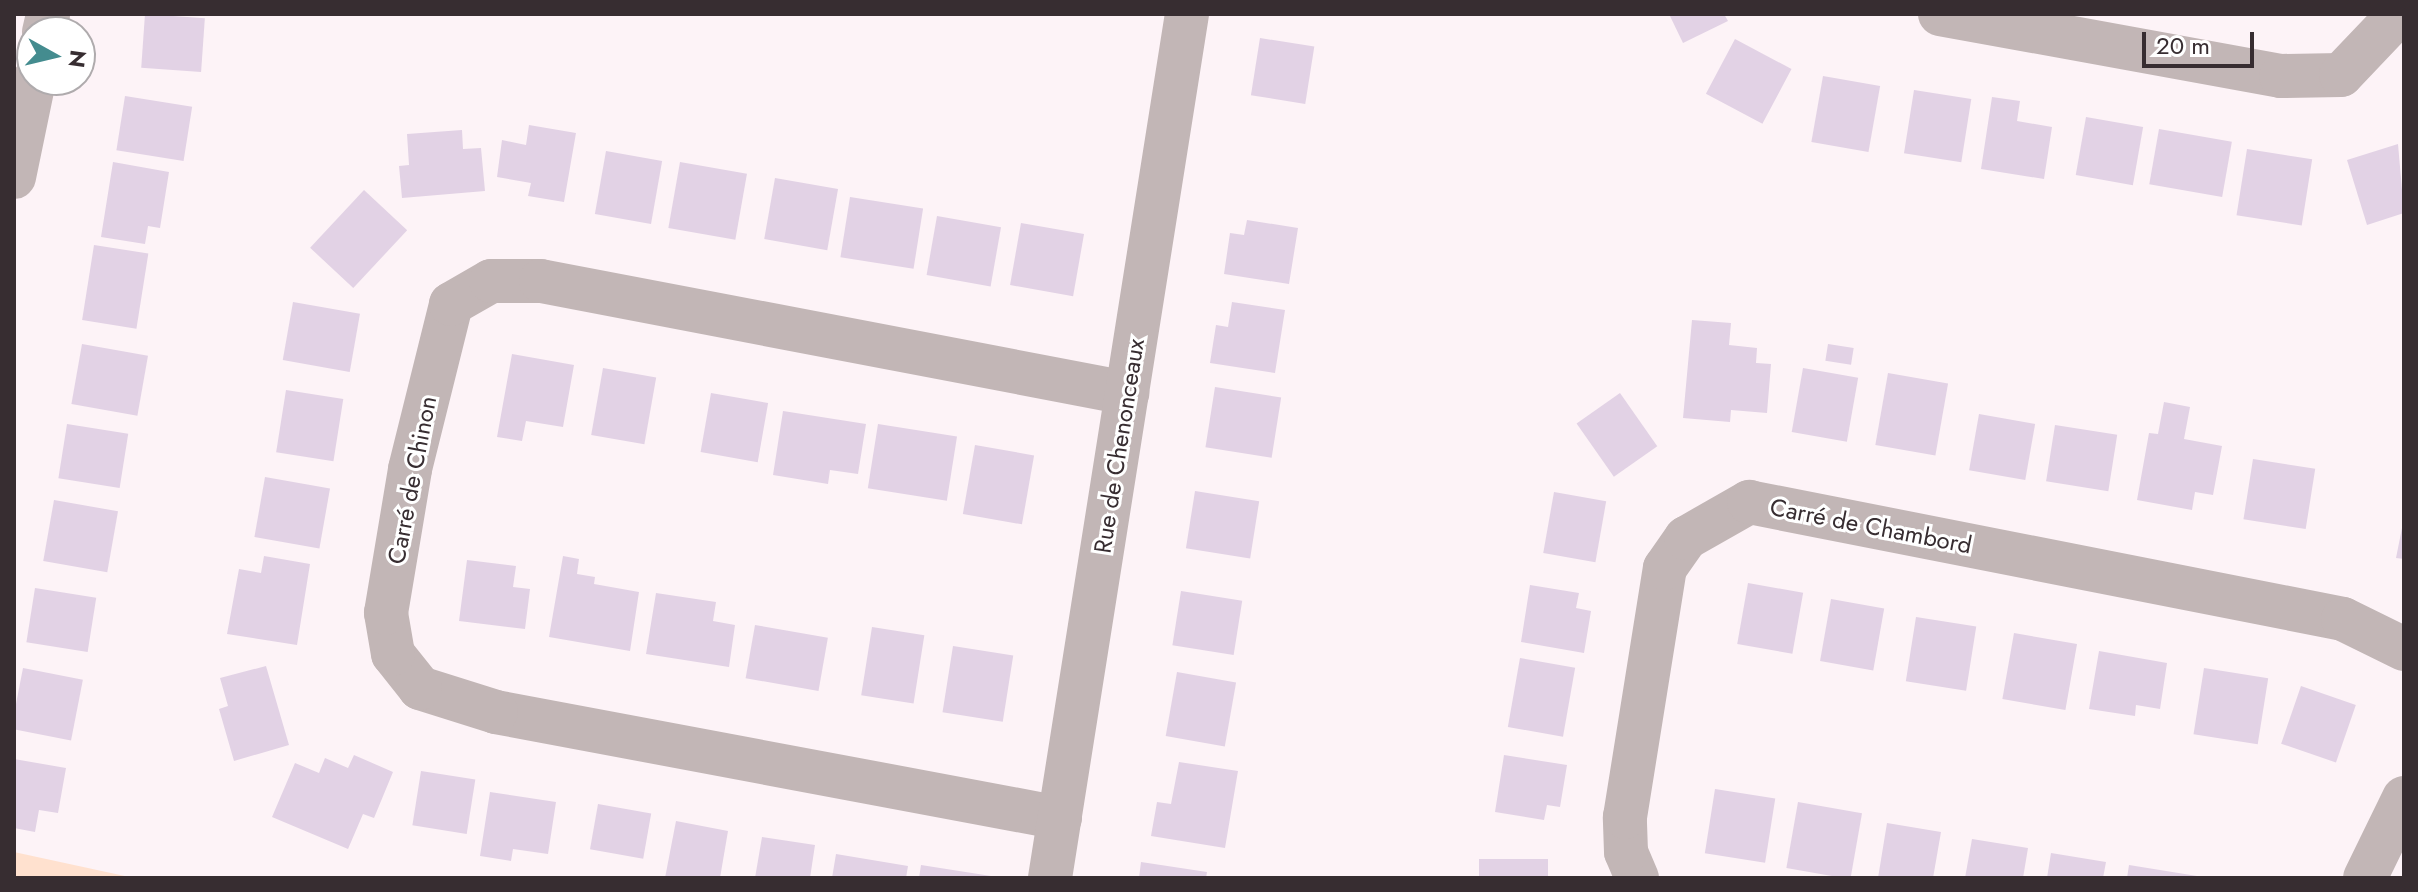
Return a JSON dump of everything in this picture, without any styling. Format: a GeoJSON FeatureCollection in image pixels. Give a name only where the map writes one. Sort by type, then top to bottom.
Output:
{"type":"FeatureCollection","features":[{"type":"Feature","properties":{"kind":"street","name":"Rue de Chenonceaux"},"geometry":{"type":"LineString","coordinates":[[1050,878],[1187,14]]}},
{"type":"Feature","properties":{"kind":"street"},"geometry":{"type":"LineString","coordinates":[[1940,14],[2281,76],[2341,75],[2399,14]]}},
{"type":"Feature","properties":{"kind":"street"},"geometry":{"type":"LineString","coordinates":[[14,177],[31,96]]}},
{"type":"Feature","properties":{"kind":"street","name":"Carré de Chinon"},"geometry":{"type":"LineString","coordinates":[[1060,818],[496,712],[420,688],[393,654],[386,613],[410,469],[451,304],[491,281],[541,281],[1127,393]]}},
{"type":"Feature","properties":{"kind":"street","name":"Carré de Chambord"},"geometry":{"type":"LineString","coordinates":[[1637,878],[1626,852],[1625,817],[1665,568],[1686,538],[1749,502],[2343,619],[2404,649]]}},
{"type":"Feature","properties":{"kind":"street"},"geometry":{"type":"LineString","coordinates":[[2365,878],[2404,798]]}},
{"type":"Feature","properties":{"kind":"shaded area"},"geometry":{"type":"Polygon","coordinates":[[[14,852],[134,878],[14,878],[14,852]]]}},
{"type":"Feature","properties":{"kind":"building"},"geometry":{"type":"Polygon","coordinates":[[[145,14],[205,18],[201,72],[141,68],[145,14]]]}},
{"type":"Feature","properties":{"kind":"building"},"geometry":{"type":"Polygon","coordinates":[[[1669,14],[1724,14],[1728,21],[1683,43],[1669,14]]]}},
{"type":"Feature","properties":{"kind":"building"},"geometry":{"type":"Polygon","coordinates":[[[1260,38],[1314,47],[1305,104],[1251,95],[1260,38]]]}},
{"type":"Feature","properties":{"kind":"building"},"geometry":{"type":"Polygon","coordinates":[[[1735,39],[1792,69],[1762,124],[1706,94],[1735,39]]]}},
{"type":"Feature","properties":{"kind":"building"},"geometry":{"type":"Polygon","coordinates":[[[1823,76],[1880,86],[1868,152],[1811,142],[1823,76]]]}},
{"type":"Feature","properties":{"kind":"building"},"geometry":{"type":"Polygon","coordinates":[[[1914,90],[1971,99],[1961,162],[1904,153],[1914,90]]]}},
{"type":"Feature","properties":{"kind":"building"},"geometry":{"type":"Polygon","coordinates":[[[125,96],[192,107],[184,161],[116,150],[125,96]]]}},
{"type":"Feature","properties":{"kind":"building"},"geometry":{"type":"Polygon","coordinates":[[[1992,97],[2020,101],[2017,121],[2052,127],[2044,179],[1981,169],[1992,97]]]}},
{"type":"Feature","properties":{"kind":"building"},"geometry":{"type":"Polygon","coordinates":[[[2086,117],[2143,127],[2133,185],[2076,175],[2086,117]]]}},
{"type":"Feature","properties":{"kind":"building"},"geometry":{"type":"Polygon","coordinates":[[[529,125],[576,133],[564,202],[528,196],[531,183],[497,177],[502,140],[526,145],[529,125]]]}},
{"type":"Feature","properties":{"kind":"building"},"geometry":{"type":"Polygon","coordinates":[[[2159,129],[2232,142],[2222,197],[2149,184],[2159,129]]]}},
{"type":"Feature","properties":{"kind":"building"},"geometry":{"type":"Polygon","coordinates":[[[462,130],[463,149],[481,148],[485,191],[402,198],[399,166],[409,165],[407,134],[462,130]]]}},
{"type":"Feature","properties":{"kind":"building"},"geometry":{"type":"Polygon","coordinates":[[[2398,144],[2404,213],[2367,225],[2347,160],[2398,144]]]}},
{"type":"Feature","properties":{"kind":"building"},"geometry":{"type":"Polygon","coordinates":[[[2247,149],[2312,159],[2302,225],[2237,215],[2247,149]]]}},
{"type":"Feature","properties":{"kind":"building"},"geometry":{"type":"Polygon","coordinates":[[[606,151],[662,161],[651,224],[595,214],[606,151]]]}},
{"type":"Feature","properties":{"kind":"building"},"geometry":{"type":"Polygon","coordinates":[[[113,162],[169,172],[160,228],[148,226],[145,244],[101,237],[113,162]]]}},
{"type":"Feature","properties":{"kind":"building"},"geometry":{"type":"Polygon","coordinates":[[[680,162],[747,174],[735,240],[668,228],[680,162]]]}},
{"type":"Feature","properties":{"kind":"building"},"geometry":{"type":"Polygon","coordinates":[[[775,178],[838,189],[827,250],[764,239],[775,178]]]}},
{"type":"Feature","properties":{"kind":"building"},"geometry":{"type":"Polygon","coordinates":[[[364,190],[407,230],[353,288],[310,248],[364,190]]]}},
{"type":"Feature","properties":{"kind":"building"},"geometry":{"type":"Polygon","coordinates":[[[850,197],[923,209],[914,269],[840,257],[850,197]]]}},
{"type":"Feature","properties":{"kind":"building"},"geometry":{"type":"Polygon","coordinates":[[[937,216],[1001,227],[991,286],[927,275],[937,216]]]}},
{"type":"Feature","properties":{"kind":"building"},"geometry":{"type":"Polygon","coordinates":[[[1247,220],[1298,228],[1289,284],[1224,274],[1230,233],[1244,235],[1247,220]]]}},
{"type":"Feature","properties":{"kind":"building"},"geometry":{"type":"Polygon","coordinates":[[[1021,223],[1084,234],[1073,296],[1010,285],[1021,223]]]}},
{"type":"Feature","properties":{"kind":"building"},"geometry":{"type":"Polygon","coordinates":[[[94,245],[148,254],[136,329],[82,320],[94,245]]]}},
{"type":"Feature","properties":{"kind":"building"},"geometry":{"type":"Polygon","coordinates":[[[293,302],[360,314],[350,372],[283,360],[293,302]]]}},
{"type":"Feature","properties":{"kind":"building"},"geometry":{"type":"Polygon","coordinates":[[[1232,302],[1285,310],[1275,373],[1210,363],[1216,325],[1228,327],[1232,302]]]}},
{"type":"Feature","properties":{"kind":"building"},"geometry":{"type":"Polygon","coordinates":[[[1692,320],[1731,323],[1729,345],[1757,348],[1756,363],[1771,364],[1767,413],[1731,410],[1730,422],[1683,418],[1692,320]]]}},
{"type":"Feature","properties":{"kind":"building"},"geometry":{"type":"Polygon","coordinates":[[[82,344],[148,356],[137,416],[71,404],[82,344]]]}},
{"type":"Feature","properties":{"kind":"building"},"geometry":{"type":"Polygon","coordinates":[[[1828,344],[1854,348],[1851,365],[1825,361],[1828,344]]]}},
{"type":"Feature","properties":{"kind":"building"},"geometry":{"type":"Polygon","coordinates":[[[512,354],[574,365],[563,427],[526,421],[522,441],[497,437],[512,354]]]}},
{"type":"Feature","properties":{"kind":"building"},"geometry":{"type":"Polygon","coordinates":[[[603,368],[656,377],[644,444],[591,435],[603,368]]]}},
{"type":"Feature","properties":{"kind":"building"},"geometry":{"type":"Polygon","coordinates":[[[1803,368],[1858,378],[1847,442],[1792,432],[1803,368]]]}},
{"type":"Feature","properties":{"kind":"building"},"geometry":{"type":"Polygon","coordinates":[[[1888,373],[1948,384],[1935,455],[1875,445],[1888,373]]]}},
{"type":"Feature","properties":{"kind":"building"},"geometry":{"type":"Polygon","coordinates":[[[1215,387],[1281,397],[1272,458],[1205,447],[1215,387]]]}},
{"type":"Feature","properties":{"kind":"building"},"geometry":{"type":"Polygon","coordinates":[[[286,390],[343,399],[333,461],[276,452],[286,390]]]}},
{"type":"Feature","properties":{"kind":"building"},"geometry":{"type":"Polygon","coordinates":[[[711,393],[768,403],[758,462],[701,452],[711,393]]]}},
{"type":"Feature","properties":{"kind":"building"},"geometry":{"type":"Polygon","coordinates":[[[1620,393],[1657,446],[1614,477],[1577,423],[1620,393]]]}},
{"type":"Feature","properties":{"kind":"building"},"geometry":{"type":"Polygon","coordinates":[[[2164,402],[2190,407],[2184,439],[2222,446],[2213,495],[2195,492],[2192,510],[2137,500],[2149,433],[2158,434],[2164,402]]]}},
{"type":"Feature","properties":{"kind":"building"},"geometry":{"type":"Polygon","coordinates":[[[783,411],[866,424],[858,474],[830,470],[828,484],[773,475],[783,411]]]}},
{"type":"Feature","properties":{"kind":"building"},"geometry":{"type":"Polygon","coordinates":[[[1979,414],[2035,424],[2025,480],[1969,470],[1979,414]]]}},
{"type":"Feature","properties":{"kind":"building"},"geometry":{"type":"Polygon","coordinates":[[[67,424],[128,434],[120,488],[58,478],[67,424]]]}},
{"type":"Feature","properties":{"kind":"building"},"geometry":{"type":"Polygon","coordinates":[[[878,424],[957,437],[947,501],[868,488],[878,424]]]}},
{"type":"Feature","properties":{"kind":"building"},"geometry":{"type":"Polygon","coordinates":[[[2055,425],[2117,435],[2108,491],[2046,481],[2055,425]]]}},
{"type":"Feature","properties":{"kind":"building"},"geometry":{"type":"Polygon","coordinates":[[[975,445],[1034,455],[1022,524],[963,514],[975,445]]]}},
{"type":"Feature","properties":{"kind":"building"},"geometry":{"type":"Polygon","coordinates":[[[2253,459],[2315,469],[2306,529],[2243,519],[2253,459]]]}},
{"type":"Feature","properties":{"kind":"building"},"geometry":{"type":"Polygon","coordinates":[[[265,477],[330,488],[319,549],[254,537],[265,477]]]}},
{"type":"Feature","properties":{"kind":"building"},"geometry":{"type":"Polygon","coordinates":[[[1195,491],[1259,501],[1250,558],[1186,548],[1195,491]]]}},
{"type":"Feature","properties":{"kind":"building"},"geometry":{"type":"Polygon","coordinates":[[[1554,492],[1606,501],[1595,562],[1543,553],[1554,492]]]}},
{"type":"Feature","properties":{"kind":"building"},"geometry":{"type":"Polygon","coordinates":[[[54,500],[118,511],[107,572],[43,561],[54,500]]]}},
{"type":"Feature","properties":{"kind":"building"},"geometry":{"type":"Polygon","coordinates":[[[2404,518],[2404,559],[2396,558],[2404,518]]]}},
{"type":"Feature","properties":{"kind":"building"},"geometry":{"type":"Polygon","coordinates":[[[264,556],[310,564],[297,645],[227,634],[239,569],[261,573],[264,556]]]}},
{"type":"Feature","properties":{"kind":"building"},"geometry":{"type":"Polygon","coordinates":[[[563,556],[579,559],[577,574],[595,577],[594,584],[639,592],[630,651],[549,637],[563,556]]]}},
{"type":"Feature","properties":{"kind":"building"},"geometry":{"type":"Polygon","coordinates":[[[467,560],[516,566],[513,587],[530,589],[525,629],[459,621],[467,560]]]}},
{"type":"Feature","properties":{"kind":"building"},"geometry":{"type":"Polygon","coordinates":[[[1748,583],[1803,593],[1792,654],[1737,644],[1748,583]]]}},
{"type":"Feature","properties":{"kind":"building"},"geometry":{"type":"Polygon","coordinates":[[[1530,585],[1579,593],[1576,608],[1591,611],[1584,653],[1521,642],[1530,585]]]}},
{"type":"Feature","properties":{"kind":"building"},"geometry":{"type":"Polygon","coordinates":[[[35,588],[96,598],[88,652],[26,642],[35,588]]]}},
{"type":"Feature","properties":{"kind":"building"},"geometry":{"type":"Polygon","coordinates":[[[1181,591],[1242,601],[1234,655],[1172,645],[1181,591]]]}},
{"type":"Feature","properties":{"kind":"building"},"geometry":{"type":"Polygon","coordinates":[[[656,593],[716,602],[713,621],[735,625],[729,667],[646,654],[656,593]]]}},
{"type":"Feature","properties":{"kind":"building"},"geometry":{"type":"Polygon","coordinates":[[[1831,599],[1884,608],[1873,670],[1820,661],[1831,599]]]}},
{"type":"Feature","properties":{"kind":"building"},"geometry":{"type":"Polygon","coordinates":[[[1916,617],[1976,627],[1966,691],[1906,681],[1916,617]]]}},
{"type":"Feature","properties":{"kind":"building"},"geometry":{"type":"Polygon","coordinates":[[[755,625],[828,638],[818,691],[746,678],[755,625]]]}},
{"type":"Feature","properties":{"kind":"building"},"geometry":{"type":"Polygon","coordinates":[[[872,627],[924,635],[914,703],[861,695],[872,627]]]}},
{"type":"Feature","properties":{"kind":"building"},"geometry":{"type":"Polygon","coordinates":[[[2014,633],[2077,644],[2065,710],[2002,699],[2014,633]]]}},
{"type":"Feature","properties":{"kind":"building"},"geometry":{"type":"Polygon","coordinates":[[[953,646],[1013,656],[1003,722],[943,712],[953,646]]]}},
{"type":"Feature","properties":{"kind":"building"},"geometry":{"type":"Polygon","coordinates":[[[2099,651],[2167,663],[2160,709],[2136,705],[2135,716],[2089,709],[2099,651]]]}},
{"type":"Feature","properties":{"kind":"building"},"geometry":{"type":"Polygon","coordinates":[[[1520,658],[1575,668],[1563,737],[1508,727],[1520,658]]]}},
{"type":"Feature","properties":{"kind":"building"},"geometry":{"type":"Polygon","coordinates":[[[266,666],[289,745],[234,761],[219,709],[228,706],[220,678],[266,666]]]}},
{"type":"Feature","properties":{"kind":"building"},"geometry":{"type":"Polygon","coordinates":[[[23,668],[83,680],[71,741],[14,729],[23,668]]]}},
{"type":"Feature","properties":{"kind":"building"},"geometry":{"type":"Polygon","coordinates":[[[2204,668],[2268,678],[2258,744],[2194,734],[2204,668]]]}},
{"type":"Feature","properties":{"kind":"building"},"geometry":{"type":"Polygon","coordinates":[[[1177,672],[1236,682],[1225,746],[1166,736],[1177,672]]]}},
{"type":"Feature","properties":{"kind":"building"},"geometry":{"type":"Polygon","coordinates":[[[2301,686],[2356,705],[2336,763],[2281,744],[2301,686]]]}},
{"type":"Feature","properties":{"kind":"building"},"geometry":{"type":"Polygon","coordinates":[[[354,755],[393,772],[374,818],[363,814],[348,849],[272,817],[295,763],[319,773],[325,758],[348,768],[354,755]]]}},
{"type":"Feature","properties":{"kind":"building"},"geometry":{"type":"Polygon","coordinates":[[[1504,755],[1567,765],[1560,807],[1547,805],[1544,820],[1495,812],[1504,755]]]}},
{"type":"Feature","properties":{"kind":"building"},"geometry":{"type":"Polygon","coordinates":[[[14,759],[66,768],[58,813],[39,810],[35,832],[14,828],[14,759]]]}},
{"type":"Feature","properties":{"kind":"building"},"geometry":{"type":"Polygon","coordinates":[[[1179,762],[1238,771],[1225,848],[1151,836],[1157,802],[1171,804],[1179,762]]]}},
{"type":"Feature","properties":{"kind":"building"},"geometry":{"type":"Polygon","coordinates":[[[421,771],[475,780],[467,834],[412,825],[421,771]]]}},
{"type":"Feature","properties":{"kind":"building"},"geometry":{"type":"Polygon","coordinates":[[[1715,789],[1775,799],[1765,863],[1705,853],[1715,789]]]}},
{"type":"Feature","properties":{"kind":"building"},"geometry":{"type":"Polygon","coordinates":[[[490,792],[556,802],[548,854],[513,849],[511,861],[480,856],[490,792]]]}},
{"type":"Feature","properties":{"kind":"building"},"geometry":{"type":"Polygon","coordinates":[[[1798,802],[1862,813],[1851,878],[1786,868],[1798,802]]]}},
{"type":"Feature","properties":{"kind":"building"},"geometry":{"type":"Polygon","coordinates":[[[598,804],[651,813],[643,859],[590,849],[598,804]]]}},
{"type":"Feature","properties":{"kind":"building"},"geometry":{"type":"Polygon","coordinates":[[[676,821],[728,831],[720,878],[665,878],[676,821]]]}},
{"type":"Feature","properties":{"kind":"building"},"geometry":{"type":"Polygon","coordinates":[[[1887,823],[1941,832],[1933,878],[1878,878],[1887,823]]]}},
{"type":"Feature","properties":{"kind":"building"},"geometry":{"type":"Polygon","coordinates":[[[762,837],[815,845],[810,878],[755,878],[762,837]]]}},
{"type":"Feature","properties":{"kind":"building"},"geometry":{"type":"Polygon","coordinates":[[[1972,839],[2028,848],[2023,878],[1965,878],[1972,839]]]}},
{"type":"Feature","properties":{"kind":"building"},"geometry":{"type":"Polygon","coordinates":[[[2051,853],[2106,862],[2103,878],[2047,878],[2051,853]]]}},
{"type":"Feature","properties":{"kind":"building"},"geometry":{"type":"Polygon","coordinates":[[[836,854],[908,866],[906,878],[832,878],[836,854]]]}},
{"type":"Feature","properties":{"kind":"building"},"geometry":{"type":"Polygon","coordinates":[[[1479,859],[1548,859],[1548,878],[1479,878],[1479,859]]]}},
{"type":"Feature","properties":{"kind":"building"},"geometry":{"type":"Polygon","coordinates":[[[1141,862],[1207,872],[1206,878],[1139,878],[1141,862]]]}},
{"type":"Feature","properties":{"kind":"building"},"geometry":{"type":"Polygon","coordinates":[[[921,865],[991,876],[991,878],[919,878],[921,865]]]}},
{"type":"Feature","properties":{"kind":"building"},"geometry":{"type":"Polygon","coordinates":[[[2129,865],[2197,876],[2197,878],[2127,878],[2129,865]]]}}]}
